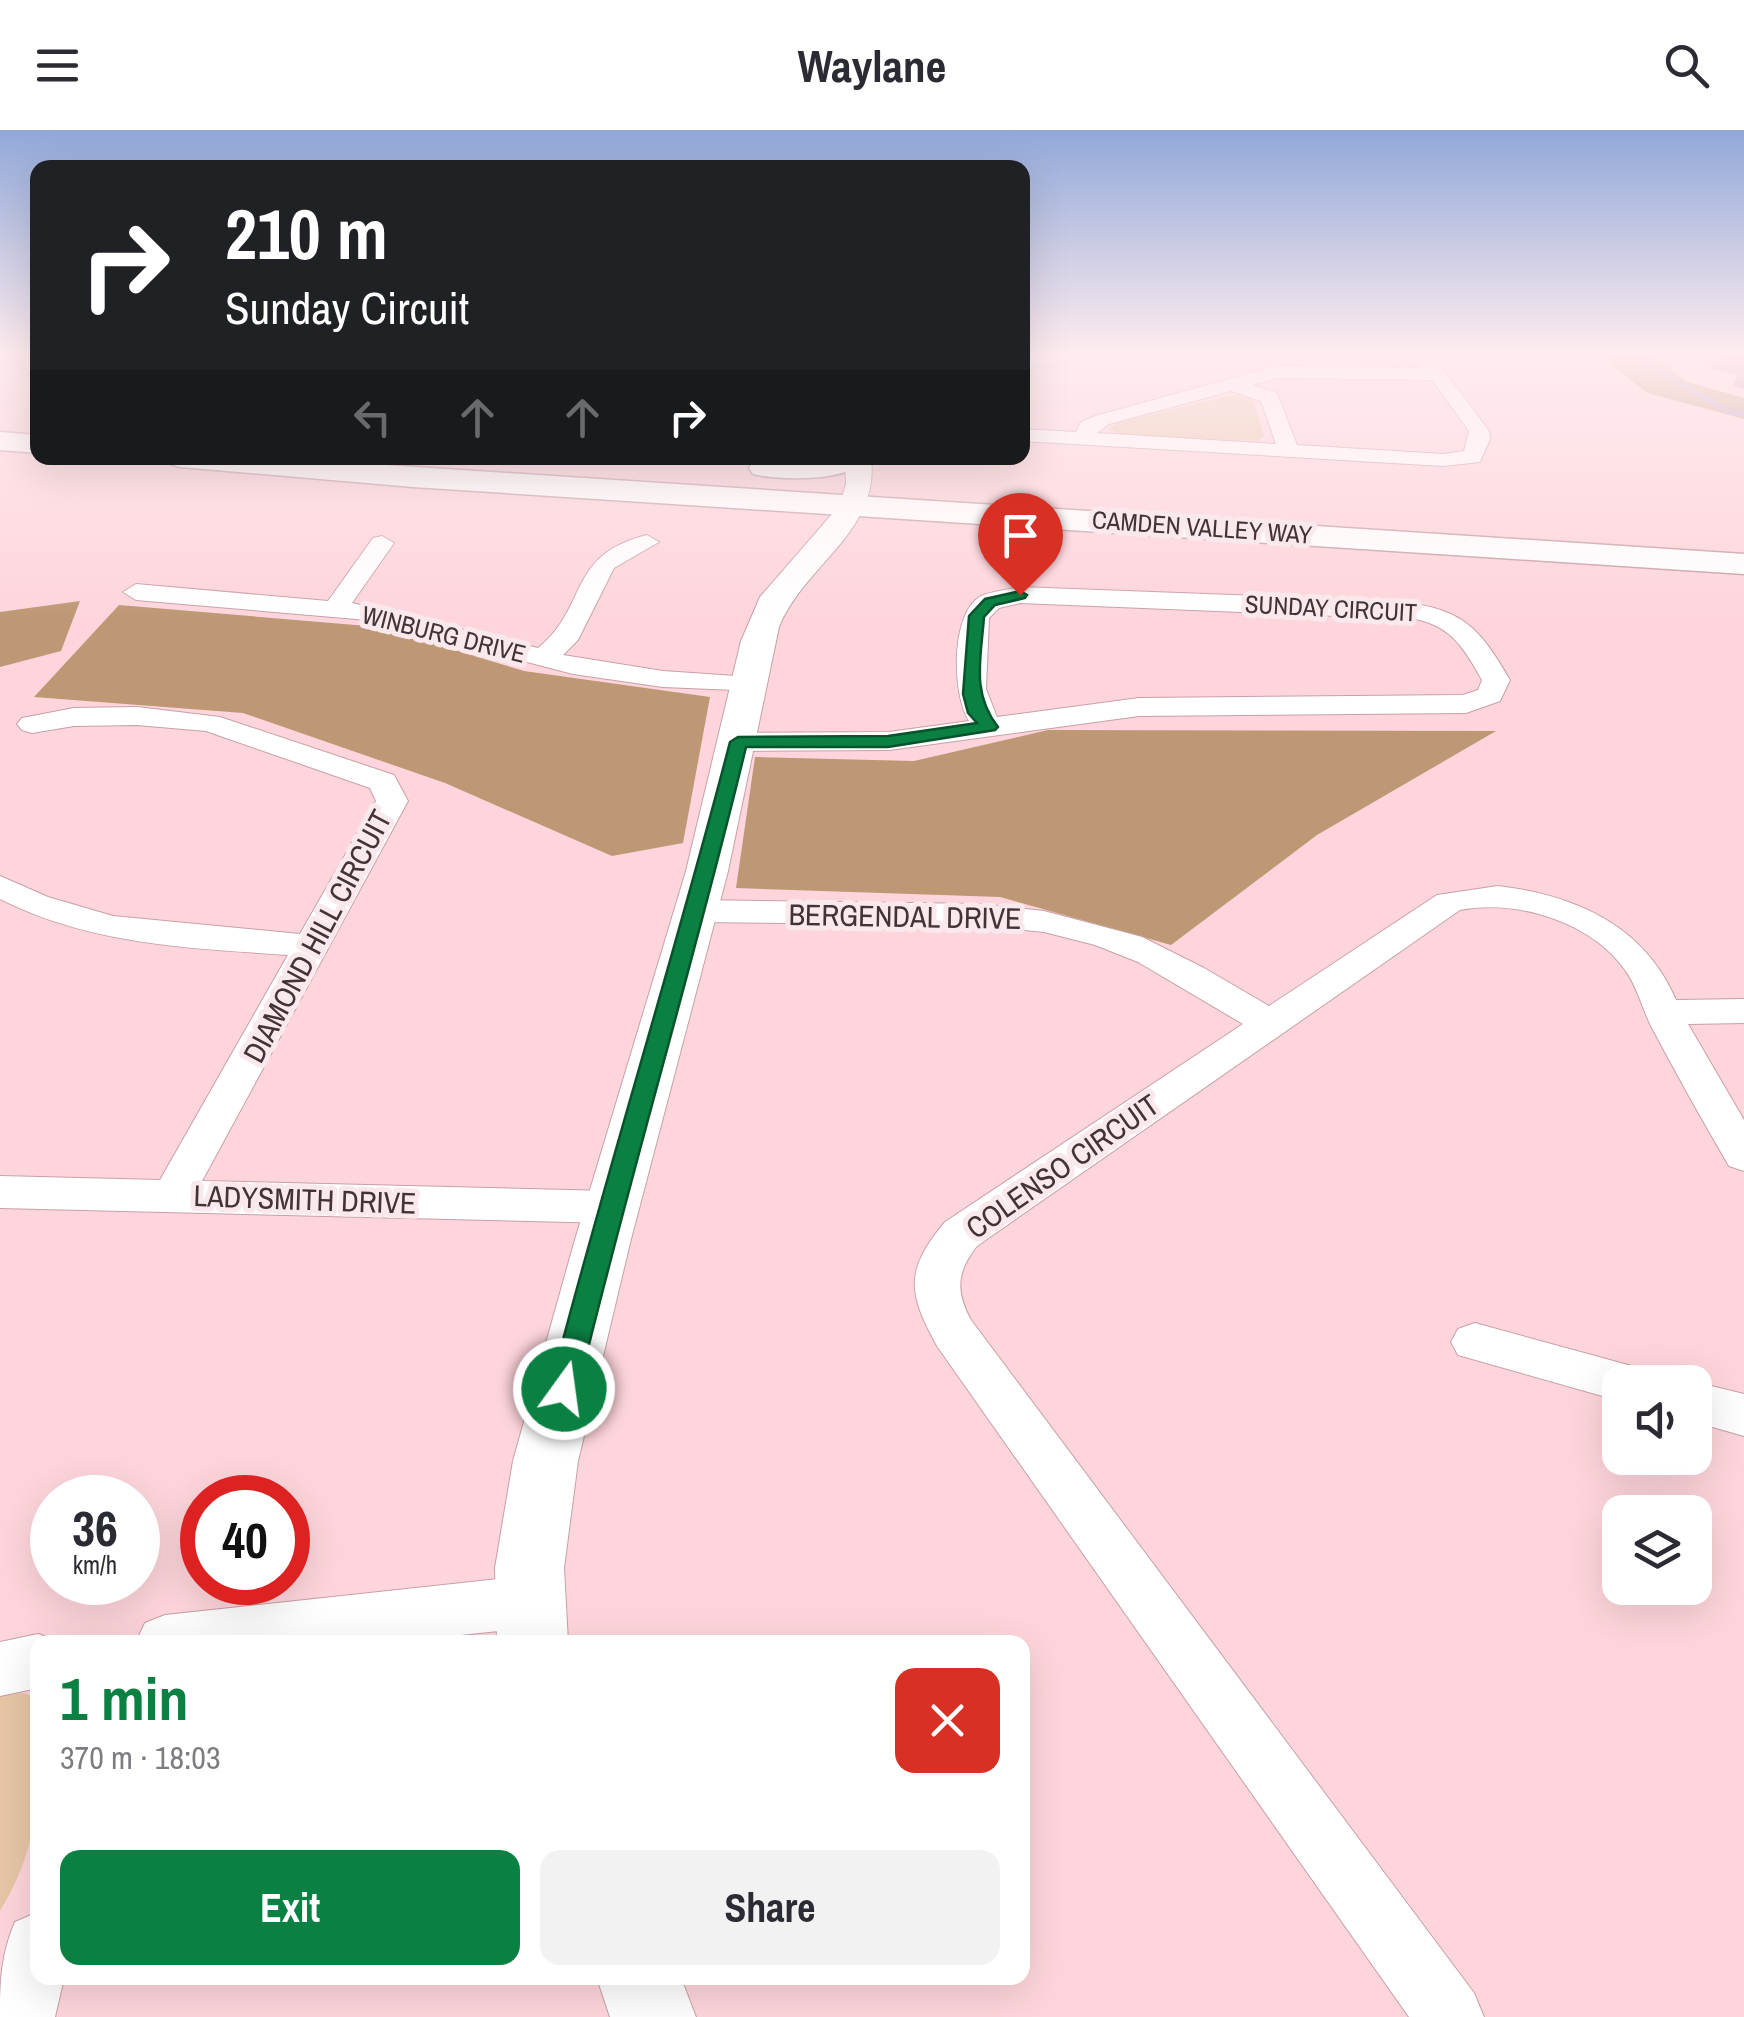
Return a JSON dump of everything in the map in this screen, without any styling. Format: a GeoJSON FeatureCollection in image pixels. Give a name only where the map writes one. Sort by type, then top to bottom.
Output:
{"type":"FeatureCollection","features":[{"type":"Feature","properties":{"kind":"main road"},"geometry":{"type":"LineString","coordinates":[[0,442],[30,444]]}},
{"type":"Feature","properties":{"kind":"main road","name":"CAMDEN VALLEY WAY"},"geometry":{"type":"LineString","coordinates":[[262,465],[413,478],[852,488],[1275,532],[1744,564]]}},
{"type":"Feature","properties":{"kind":"main road","name":"CAMDEN VALLEY WAY"},"geometry":{"type":"LineString","coordinates":[[527,465],[1744,543]]}},
{"type":"Feature","properties":{"kind":"main road"},"geometry":{"type":"LineString","coordinates":[[639,465],[828,468],[852,488]]}},
{"type":"Feature","properties":{"kind":"street"},"geometry":{"type":"LineString","coordinates":[[1120,441],[1443,460],[1472,457],[1480,441]]}},
{"type":"Feature","properties":{"kind":"street"},"geometry":{"type":"LineString","coordinates":[[1286,441],[1290,451]]}},
{"type":"Feature","properties":{"kind":"street"},"geometry":{"type":"LineString","coordinates":[[292,1635],[530,1622],[528,1548],[536,1498],[610,1207],[696,910],[763,621],[773,600],[852,488]]}},
{"type":"Feature","properties":{"kind":"street"},"geometry":{"type":"LineString","coordinates":[[542,658],[565,640],[604,563],[647,542]]}},
{"type":"Feature","properties":{"kind":"street"},"geometry":{"type":"LineString","coordinates":[[335,609],[382,543]]}},
{"type":"Feature","properties":{"kind":"street","name":"WINBURG DRIVE"},"geometry":{"type":"LineString","coordinates":[[136,592],[400,618],[542,658],[662,679],[750,685]]}},
{"type":"Feature","properties":{"kind":"street","name":"SUNDAY CIRCUIT"},"geometry":{"type":"LineString","coordinates":[[738,742],[888,742],[1140,707],[1466,704],[1490,695],[1496,680],[1469,632],[1430,614],[1393,609],[1020,595],[990,602],[976,616],[971,694],[976,713],[989,727]]}},
{"type":"Feature","properties":{"kind":"street","name":"DIAMOND HILL CIRCUIT"},"geometry":{"type":"LineString","coordinates":[[32,724],[74,717],[121,716],[210,723],[383,782],[392,801],[174,1195]]}},
{"type":"Feature","properties":{"kind":"street"},"geometry":{"type":"LineString","coordinates":[[0,886],[37,907],[118,930],[314,946]]}},
{"type":"Feature","properties":{"kind":"street","name":"COLENSO CIRCUIT"},"geometry":{"type":"LineString","coordinates":[[1450,2017],[938,1307],[935,1283],[939,1259],[960,1234],[1448,902],[1492,894],[1544,905],[1615,940],[1651,981],[1663,1012],[1744,1156]]}},
{"type":"Feature","properties":{"kind":"street","name":"BERGENDAL DRIVE"},"geometry":{"type":"LineString","coordinates":[[696,910],[810,915],[964,912],[1042,920],[1111,938],[1148,953],[1270,1024]]}},
{"type":"Feature","properties":{"kind":"street"},"geometry":{"type":"LineString","coordinates":[[1663,1012],[1744,1011]]}},
{"type":"Feature","properties":{"kind":"street","name":"LADYSMITH DRIVE"},"geometry":{"type":"LineString","coordinates":[[0,1192],[610,1207]]}},
{"type":"Feature","properties":{"kind":"street"},"geometry":{"type":"LineString","coordinates":[[1476,1342],[1602,1377]]}},
{"type":"Feature","properties":{"kind":"street"},"geometry":{"type":"LineString","coordinates":[[1712,1406],[1744,1414]]}},
{"type":"Feature","properties":{"kind":"street"},"geometry":{"type":"LineString","coordinates":[[0,1669],[30,1663]]}},
{"type":"Feature","properties":{"kind":"street"},"geometry":{"type":"LineString","coordinates":[[642,1985],[653,2017]]}},
{"type":"Feature","properties":{"kind":"shaded area"},"geometry":{"type":"Polygon","coordinates":[[[80,601],[61,651],[0,667],[0,612],[80,601]]]}},
{"type":"Feature","properties":{"kind":"shaded area"},"geometry":{"type":"Polygon","coordinates":[[[119,605],[379,627],[524,671],[710,697],[683,843],[612,856],[445,783],[243,713],[34,697],[119,605]]]}},
{"type":"Feature","properties":{"kind":"shaded area"},"geometry":{"type":"Polygon","coordinates":[[[1048,730],[1496,731],[1317,835],[1171,945],[1000,897],[736,888],[755,757],[914,761],[1048,730]]]}},
{"type":"Feature","properties":{"kind":"shaded area"},"geometry":{"type":"Polygon","coordinates":[[[0,1694],[30,1695],[30,1840],[15,1884],[0,1911],[0,1694]]]}},
{"type":"Feature","properties":{"kind":"route"},"geometry":{"type":"LineString","coordinates":[[564,1389],[610,1207],[696,910],[738,742],[888,742],[989,727],[976,713],[971,694],[976,616],[990,602],[1020,595]]}}]}
